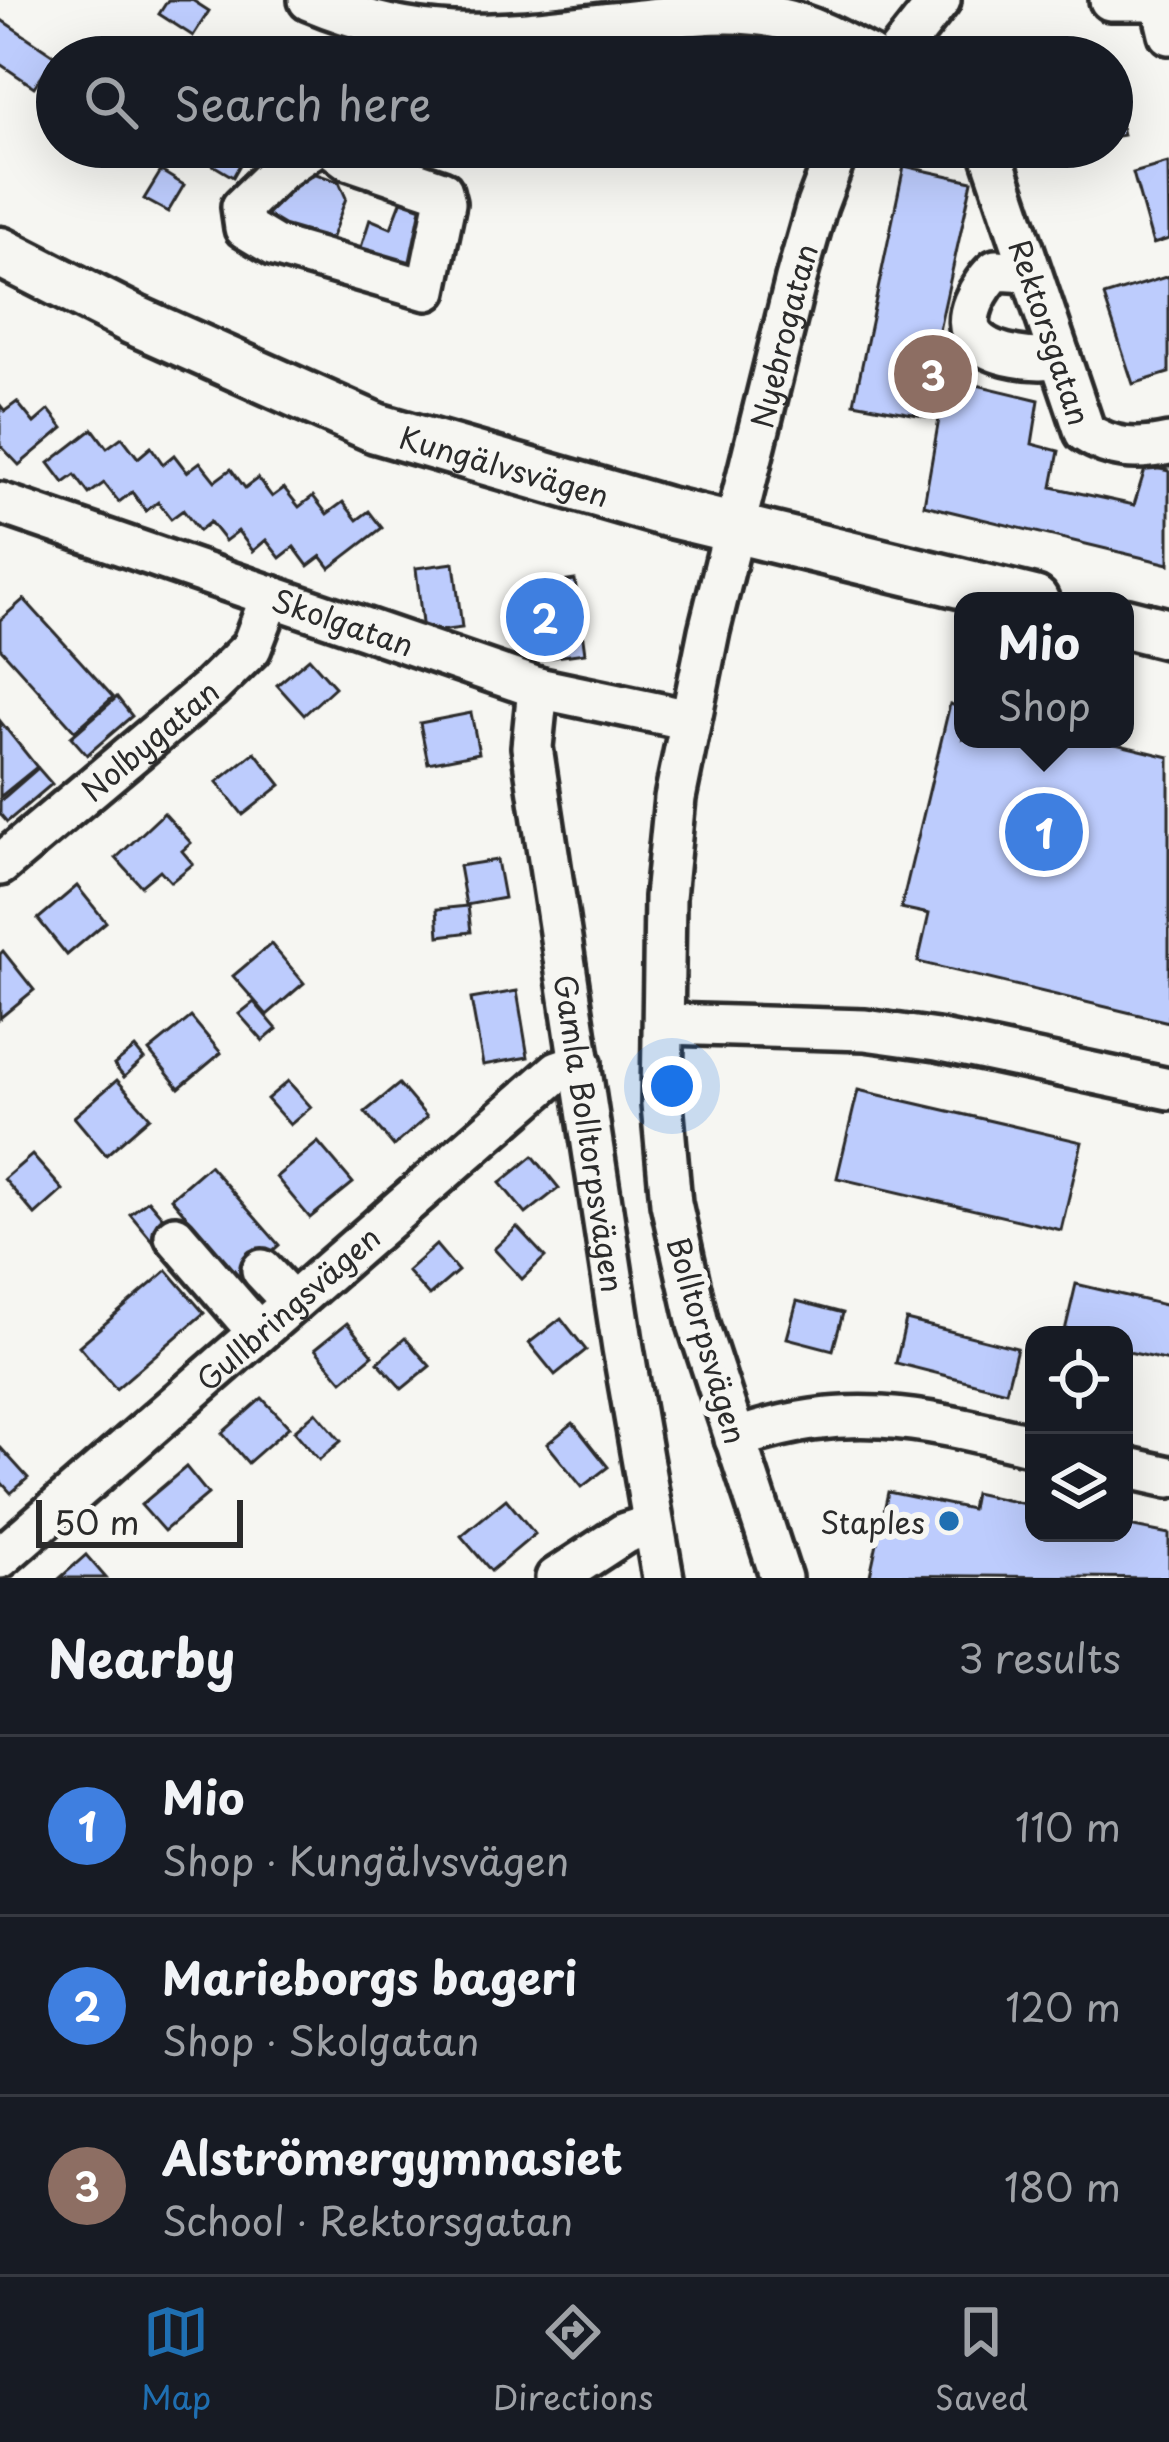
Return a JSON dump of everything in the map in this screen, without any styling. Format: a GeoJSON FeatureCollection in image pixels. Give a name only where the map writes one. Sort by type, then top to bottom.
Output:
{"type":"FeatureCollection","features":[{"type":"Feature","properties":{"kind":"main road","name":"Kungälvsvägen"},"geometry":{"type":"LineString","coordinates":[[0,252],[134,320],[376,428],[737,530],[996,592]]}},
{"type":"Feature","properties":{"kind":"main road"},"geometry":{"type":"LineString","coordinates":[[1134,625],[1169,634]]}},
{"type":"Feature","properties":{"kind":"street"},"geometry":{"type":"LineString","coordinates":[[309,0],[402,36]]}},
{"type":"Feature","properties":{"kind":"street"},"geometry":{"type":"LineString","coordinates":[[912,36],[940,0]]}},
{"type":"Feature","properties":{"kind":"street"},"geometry":{"type":"LineString","coordinates":[[1110,0],[1150,0]]}},
{"type":"Feature","properties":{"kind":"street"},"geometry":{"type":"LineString","coordinates":[[1161,0],[1169,34]]}},
{"type":"Feature","properties":{"kind":"street"},"geometry":{"type":"LineString","coordinates":[[505,36],[670,16],[774,16],[830,36]]}},
{"type":"Feature","properties":{"kind":"street"},"geometry":{"type":"LineString","coordinates":[[283,168],[242,207],[245,229],[274,246],[427,290],[445,203],[442,191],[372,168]]}},
{"type":"Feature","properties":{"kind":"street","name":"Nyebrogatan"},"geometry":{"type":"LineString","coordinates":[[737,530],[796,279],[832,168]]}},
{"type":"Feature","properties":{"kind":"street","name":"Rektorsgatan"},"geometry":{"type":"LineString","coordinates":[[995,168],[1085,432],[1106,446],[1143,450],[1169,444]]}},
{"type":"Feature","properties":{"kind":"street"},"geometry":{"type":"LineString","coordinates":[[1028,272],[996,270],[982,282],[970,328],[976,340],[999,351],[1045,360],[1060,356]]}},
{"type":"Feature","properties":{"kind":"street","name":"Skolgatan"},"geometry":{"type":"LineString","coordinates":[[0,502],[538,688],[690,720]]}},
{"type":"Feature","properties":{"kind":"street","name":"Bolltorpsvägen"},"geometry":{"type":"LineString","coordinates":[[737,530],[690,720],[668,842],[662,1105],[671,1203],[698,1324],[781,1578]]}},
{"type":"Feature","properties":{"kind":"street","name":"Nolbygatan"},"geometry":{"type":"LineString","coordinates":[[0,865],[251,648],[272,596]]}},
{"type":"Feature","properties":{"kind":"street","name":"Gamla Bolltorpsvägen"},"geometry":{"type":"LineString","coordinates":[[538,688],[532,747],[663,1578]]}},
{"type":"Feature","properties":{"kind":"street"},"geometry":{"type":"LineString","coordinates":[[665,1024],[865,1030],[937,1040],[1169,1089]]}},
{"type":"Feature","properties":{"kind":"street","name":"Gullbringsvägen"},"geometry":{"type":"LineString","coordinates":[[0,1558],[558,1071],[580,1063]]}},
{"type":"Feature","properties":{"kind":"street"},"geometry":{"type":"LineString","coordinates":[[175,1236],[257,1331]]}},
{"type":"Feature","properties":{"kind":"street"},"geometry":{"type":"LineString","coordinates":[[262,1270],[291,1301]]}},
{"type":"Feature","properties":{"kind":"street"},"geometry":{"type":"LineString","coordinates":[[735,1439],[823,1416],[870,1414],[1025,1443]]}},
{"type":"Feature","properties":{"kind":"street"},"geometry":{"type":"LineString","coordinates":[[1133,1469],[1169,1478]]}},
{"type":"Feature","properties":{"kind":"street"},"geometry":{"type":"LineString","coordinates":[[556,1578],[625,1533],[653,1524]]}},
{"type":"Feature","properties":{"kind":"building"},"geometry":{"type":"Polygon","coordinates":[[[168,0],[192,0],[209,11],[193,36],[159,14],[168,0]]]}},
{"type":"Feature","properties":{"kind":"building"},"geometry":{"type":"Polygon","coordinates":[[[0,19],[36,43],[36,84],[0,64],[0,19]]]}},
{"type":"Feature","properties":{"kind":"building"},"geometry":{"type":"Polygon","coordinates":[[[1168,163],[1169,239],[1153,244],[1133,173],[1168,163]]]}},
{"type":"Feature","properties":{"kind":"building"},"geometry":{"type":"Polygon","coordinates":[[[218,168],[238,168],[233,177],[218,168]]]}},
{"type":"Feature","properties":{"kind":"building"},"geometry":{"type":"Polygon","coordinates":[[[299,168],[339,182],[346,198],[327,251],[263,225],[282,180],[293,185],[299,168]]]}},
{"type":"Feature","properties":{"kind":"building"},"geometry":{"type":"Polygon","coordinates":[[[904,168],[972,181],[926,389],[944,393],[948,378],[1039,400],[1032,444],[1059,451],[1052,487],[1134,505],[1146,466],[1169,471],[1169,564],[924,505],[939,419],[854,403],[904,168]]]}},
{"type":"Feature","properties":{"kind":"building"},"geometry":{"type":"Polygon","coordinates":[[[161,171],[184,185],[168,212],[144,199],[161,171]]]}},
{"type":"Feature","properties":{"kind":"building"},"geometry":{"type":"Polygon","coordinates":[[[403,197],[440,210],[419,280],[357,260],[370,219],[391,228],[403,197]]]}},
{"type":"Feature","properties":{"kind":"building"},"geometry":{"type":"Polygon","coordinates":[[[1169,276],[1169,373],[1133,384],[1104,296],[1169,276]]]}},
{"type":"Feature","properties":{"kind":"building"},"geometry":{"type":"Polygon","coordinates":[[[17,402],[34,423],[49,410],[63,428],[19,465],[0,445],[0,405],[5,411],[17,402]]]}},
{"type":"Feature","properties":{"kind":"building"},"geometry":{"type":"Polygon","coordinates":[[[93,429],[107,448],[122,437],[138,458],[151,447],[163,464],[174,455],[187,472],[200,462],[215,481],[231,469],[245,488],[258,478],[272,497],[284,488],[299,507],[313,496],[327,514],[343,502],[357,520],[369,511],[382,528],[330,568],[321,556],[308,566],[294,547],[280,558],[266,540],[253,551],[238,531],[225,541],[210,522],[199,531],[183,510],[171,519],[158,502],[146,511],[132,492],[119,502],[104,483],[89,494],[75,475],[64,483],[49,463],[93,429]]]}},
{"type":"Feature","properties":{"kind":"building"},"geometry":{"type":"Polygon","coordinates":[[[454,563],[462,628],[423,633],[416,568],[454,563]]]}},
{"type":"Feature","properties":{"kind":"building"},"geometry":{"type":"Polygon","coordinates":[[[575,580],[585,653],[548,658],[544,629],[513,633],[509,604],[536,600],[534,586],[575,580]]]}},
{"type":"Feature","properties":{"kind":"building"},"geometry":{"type":"Polygon","coordinates":[[[24,599],[113,697],[75,731],[0,648],[0,620],[24,599]]]}},
{"type":"Feature","properties":{"kind":"building"},"geometry":{"type":"Polygon","coordinates":[[[309,658],[335,687],[304,715],[277,685],[309,658]]]}},
{"type":"Feature","properties":{"kind":"building"},"geometry":{"type":"Polygon","coordinates":[[[117,697],[132,716],[87,755],[71,737],[117,697]]]}},
{"type":"Feature","properties":{"kind":"building"},"geometry":{"type":"Polygon","coordinates":[[[950,704],[954,705],[954,748],[1132,748],[1169,757],[1169,1022],[918,962],[929,914],[901,908],[950,704]]]}},
{"type":"Feature","properties":{"kind":"building"},"geometry":{"type":"Polygon","coordinates":[[[471,713],[479,753],[428,763],[420,723],[471,713]]]}},
{"type":"Feature","properties":{"kind":"building"},"geometry":{"type":"Polygon","coordinates":[[[0,721],[37,767],[0,797],[0,721]]]}},
{"type":"Feature","properties":{"kind":"building"},"geometry":{"type":"Polygon","coordinates":[[[255,752],[281,785],[243,815],[217,782],[255,752]]]}},
{"type":"Feature","properties":{"kind":"building"},"geometry":{"type":"Polygon","coordinates":[[[38,768],[52,784],[7,822],[0,814],[0,801],[38,768]]]}},
{"type":"Feature","properties":{"kind":"building"},"geometry":{"type":"Polygon","coordinates":[[[164,813],[191,843],[182,851],[193,864],[171,882],[160,870],[141,886],[116,858],[164,813]]]}},
{"type":"Feature","properties":{"kind":"building"},"geometry":{"type":"Polygon","coordinates":[[[497,860],[504,898],[466,905],[459,866],[497,860]]]}},
{"type":"Feature","properties":{"kind":"building"},"geometry":{"type":"Polygon","coordinates":[[[77,886],[106,922],[67,955],[38,919],[77,886]]]}},
{"type":"Feature","properties":{"kind":"building"},"geometry":{"type":"Polygon","coordinates":[[[468,906],[471,932],[439,936],[437,909],[468,906]]]}},
{"type":"Feature","properties":{"kind":"building"},"geometry":{"type":"Polygon","coordinates":[[[271,944],[304,983],[267,1015],[233,976],[271,944]]]}},
{"type":"Feature","properties":{"kind":"building"},"geometry":{"type":"Polygon","coordinates":[[[3,951],[34,990],[0,1018],[0,954],[3,951]]]}},
{"type":"Feature","properties":{"kind":"building"},"geometry":{"type":"Polygon","coordinates":[[[517,991],[528,1057],[483,1065],[471,999],[517,991]]]}},
{"type":"Feature","properties":{"kind":"building"},"geometry":{"type":"Polygon","coordinates":[[[254,1002],[277,1029],[263,1041],[239,1014],[254,1002]]]}},
{"type":"Feature","properties":{"kind":"building"},"geometry":{"type":"Polygon","coordinates":[[[191,1017],[221,1053],[179,1088],[149,1051],[191,1017]]]}},
{"type":"Feature","properties":{"kind":"building"},"geometry":{"type":"Polygon","coordinates":[[[135,1048],[144,1059],[124,1077],[114,1065],[135,1048]]]}},
{"type":"Feature","properties":{"kind":"building"},"geometry":{"type":"Polygon","coordinates":[[[117,1080],[150,1117],[106,1155],[74,1117],[117,1080]]]}},
{"type":"Feature","properties":{"kind":"building"},"geometry":{"type":"Polygon","coordinates":[[[288,1081],[311,1107],[290,1125],[267,1099],[288,1081]]]}},
{"type":"Feature","properties":{"kind":"building"},"geometry":{"type":"Polygon","coordinates":[[[399,1084],[427,1117],[394,1146],[365,1112],[399,1084]]]}},
{"type":"Feature","properties":{"kind":"building"},"geometry":{"type":"Polygon","coordinates":[[[858,1090],[1082,1142],[1061,1230],[837,1178],[858,1090]]]}},
{"type":"Feature","properties":{"kind":"building"},"geometry":{"type":"Polygon","coordinates":[[[318,1142],[353,1183],[310,1218],[276,1177],[318,1142]]]}},
{"type":"Feature","properties":{"kind":"building"},"geometry":{"type":"Polygon","coordinates":[[[32,1155],[63,1190],[35,1215],[4,1179],[32,1155]]]}},
{"type":"Feature","properties":{"kind":"building"},"geometry":{"type":"Polygon","coordinates":[[[533,1156],[559,1188],[526,1214],[500,1183],[533,1156]]]}},
{"type":"Feature","properties":{"kind":"building"},"geometry":{"type":"Polygon","coordinates":[[[209,1165],[279,1245],[241,1279],[171,1198],[209,1165]]]}},
{"type":"Feature","properties":{"kind":"building"},"geometry":{"type":"Polygon","coordinates":[[[148,1200],[172,1228],[154,1243],[130,1214],[148,1200]]]}},
{"type":"Feature","properties":{"kind":"building"},"geometry":{"type":"Polygon","coordinates":[[[517,1227],[545,1257],[522,1279],[494,1249],[517,1227]]]}},
{"type":"Feature","properties":{"kind":"building"},"geometry":{"type":"Polygon","coordinates":[[[436,1245],[458,1271],[429,1296],[407,1271],[436,1245]]]}},
{"type":"Feature","properties":{"kind":"building"},"geometry":{"type":"Polygon","coordinates":[[[167,1270],[204,1313],[116,1389],[79,1346],[167,1270]]]}},
{"type":"Feature","properties":{"kind":"building"},"geometry":{"type":"Polygon","coordinates":[[[1076,1284],[1169,1306],[1169,1361],[1133,1353],[1133,1326],[1066,1326],[1076,1284]]]}},
{"type":"Feature","properties":{"kind":"building"},"geometry":{"type":"Polygon","coordinates":[[[797,1301],[843,1313],[833,1350],[787,1338],[797,1301]]]}},
{"type":"Feature","properties":{"kind":"building"},"geometry":{"type":"Polygon","coordinates":[[[561,1318],[586,1350],[555,1375],[529,1343],[561,1318]]]}},
{"type":"Feature","properties":{"kind":"building"},"geometry":{"type":"Polygon","coordinates":[[[906,1320],[1017,1348],[1006,1391],[896,1363],[906,1320]]]}},
{"type":"Feature","properties":{"kind":"building"},"geometry":{"type":"Polygon","coordinates":[[[347,1323],[373,1355],[342,1381],[315,1349],[347,1323]]]}},
{"type":"Feature","properties":{"kind":"building"},"geometry":{"type":"Polygon","coordinates":[[[405,1338],[430,1366],[402,1389],[378,1362],[405,1338]]]}},
{"type":"Feature","properties":{"kind":"building"},"geometry":{"type":"Polygon","coordinates":[[[262,1398],[289,1427],[248,1463],[222,1433],[262,1398]]]}},
{"type":"Feature","properties":{"kind":"building"},"geometry":{"type":"Polygon","coordinates":[[[316,1412],[341,1441],[319,1460],[294,1431],[316,1412]]]}},
{"type":"Feature","properties":{"kind":"building"},"geometry":{"type":"Polygon","coordinates":[[[573,1423],[608,1467],[582,1487],[547,1444],[573,1423]]]}},
{"type":"Feature","properties":{"kind":"building"},"geometry":{"type":"Polygon","coordinates":[[[0,1447],[28,1478],[11,1493],[0,1481],[0,1447]]]}},
{"type":"Feature","properties":{"kind":"building"},"geometry":{"type":"Polygon","coordinates":[[[186,1467],[208,1494],[164,1531],[141,1505],[186,1467]]]}},
{"type":"Feature","properties":{"kind":"building"},"geometry":{"type":"Polygon","coordinates":[[[888,1492],[971,1509],[974,1493],[1025,1504],[1025,1542],[1133,1542],[1133,1527],[1169,1534],[1169,1578],[870,1575],[888,1492]]]}},
{"type":"Feature","properties":{"kind":"building"},"geometry":{"type":"Polygon","coordinates":[[[506,1499],[535,1534],[491,1571],[461,1536],[506,1499]]]}},
{"type":"Feature","properties":{"kind":"building"},"geometry":{"type":"Polygon","coordinates":[[[86,1555],[106,1578],[60,1578],[86,1555]]]}},
{"type":"Feature","properties":{"kind":"place","name":"Alströmergymnasiet"},"geometry":{"type":"Point","coordinates":[933,374]}},
{"type":"Feature","properties":{"kind":"place","name":"Marieborgs bageri"},"geometry":{"type":"Point","coordinates":[545,617]}},
{"type":"Feature","properties":{"kind":"place","name":"Mio"},"geometry":{"type":"Point","coordinates":[1044,832]}},
{"type":"Feature","properties":{"kind":"place","name":"Staples"},"geometry":{"type":"Point","coordinates":[949,1521]}}]}
